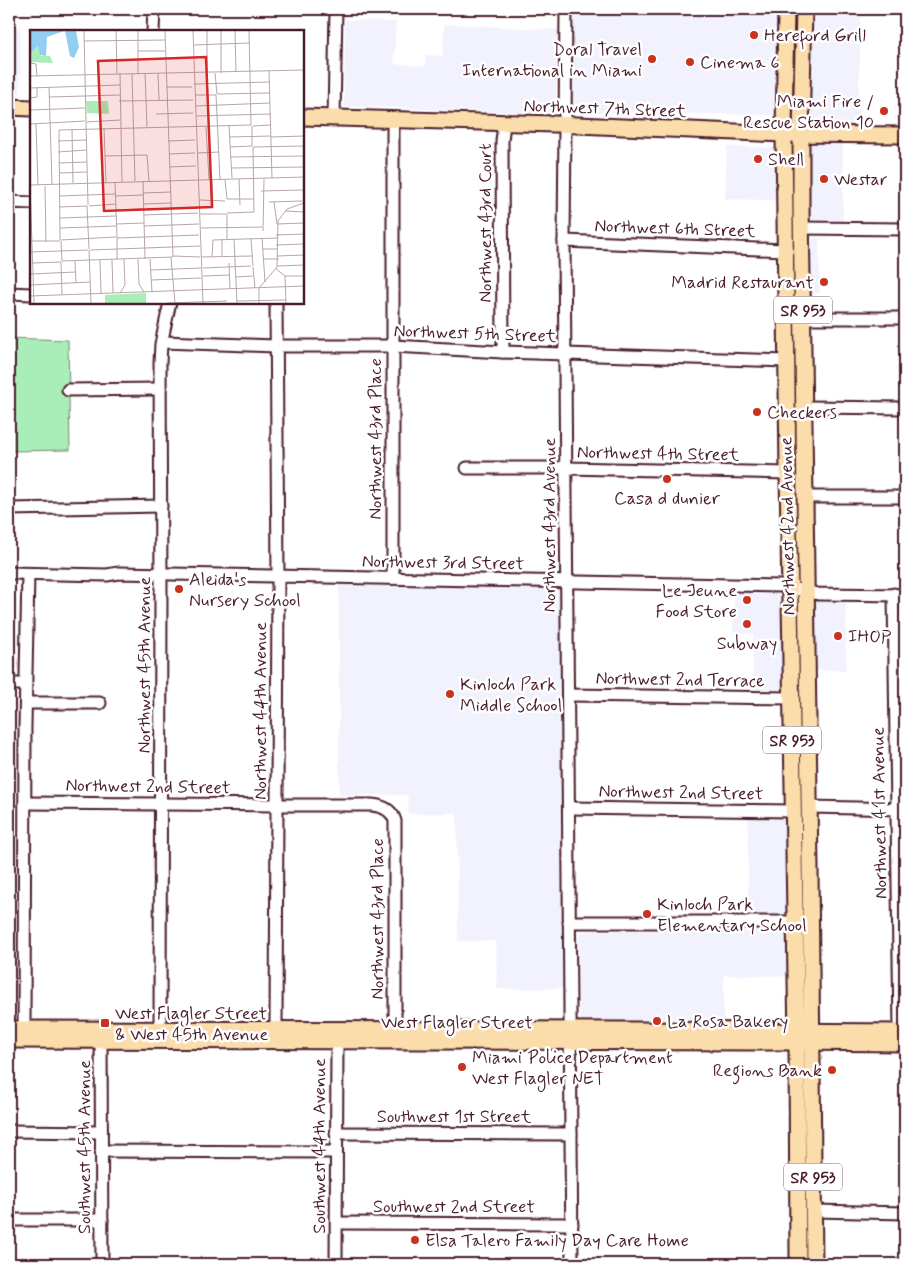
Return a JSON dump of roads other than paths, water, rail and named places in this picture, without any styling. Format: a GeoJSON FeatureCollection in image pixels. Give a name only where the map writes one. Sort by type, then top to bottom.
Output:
{"type":"FeatureCollection","features":[{"type":"Feature","properties":{"kind":"main road","name":"Northwest 42nd Avenue"},"geometry":{"type":"LineString","coordinates":[[786,9],[784,134],[792,811],[794,922],[804,1036]]}},
{"type":"Feature","properties":{"kind":"main road","name":"Northwest 42nd Avenue"},"geometry":{"type":"LineString","coordinates":[[804,9],[801,228],[810,835],[804,1036]]}},
{"type":"Feature","properties":{"kind":"main road"},"geometry":{"type":"LineString","coordinates":[[9,107],[30,108]]}},
{"type":"Feature","properties":{"kind":"main road","name":"Northwest 7th Street"},"geometry":{"type":"LineString","coordinates":[[304,117],[564,124],[784,134],[905,135]]}},
{"type":"Feature","properties":{"kind":"main road"},"geometry":{"type":"LineString","coordinates":[[786,288],[793,308],[803,318]]}},
{"type":"Feature","properties":{"kind":"main road"},"geometry":{"type":"LineString","coordinates":[[786,361],[793,365],[797,371],[804,400]]}},
{"type":"Feature","properties":{"kind":"main road"},"geometry":{"type":"LineString","coordinates":[[792,811],[803,819],[810,835]]}},
{"type":"Feature","properties":{"kind":"main road","name":"West Flagler Street"},"geometry":{"type":"LineString","coordinates":[[9,1029],[24,1034],[101,1034],[258,1040],[340,1035],[395,1029],[570,1035]]}},
{"type":"Feature","properties":{"kind":"main road","name":"West Flagler Street"},"geometry":{"type":"LineString","coordinates":[[101,1034],[160,1029],[276,1029],[340,1035],[903,1036]]}},
{"type":"Feature","properties":{"kind":"main road"},"geometry":{"type":"LineString","coordinates":[[258,1040],[276,1029]]}},
{"type":"Feature","properties":{"kind":"main road","name":"West Flagler Street"},"geometry":{"type":"LineString","coordinates":[[9,1040],[24,1034]]}},
{"type":"Feature","properties":{"kind":"main road","name":"SR 953"},"geometry":{"type":"LineString","coordinates":[[798,1264],[797,1183],[804,1036]]}},
{"type":"Feature","properties":{"kind":"main road","name":"SR 953"},"geometry":{"type":"LineString","coordinates":[[804,1036],[814,1211],[814,1264]]}},
{"type":"Feature","properties":{"kind":"main road"},"geometry":{"type":"LineString","coordinates":[[797,1183],[805,1205],[808,1209],[814,1211]]}},
{"type":"Feature","properties":{"kind":"main road"},"geometry":{"type":"LineString","coordinates":[[798,1211],[806,1220],[814,1242]]}},
{"type":"Feature","properties":{"kind":"street"},"geometry":{"type":"LineString","coordinates":[[153,30],[154,9]]}},
{"type":"Feature","properties":{"kind":"street"},"geometry":{"type":"LineString","coordinates":[[334,118],[336,9]]}},
{"type":"Feature","properties":{"kind":"street","name":"Northwest 43rd Avenue"},"geometry":{"type":"LineString","coordinates":[[566,9],[564,241],[572,1264]]}},
{"type":"Feature","properties":{"kind":"street","name":"Northwest 43rd Place"},"geometry":{"type":"LineString","coordinates":[[393,120],[393,578]]}},
{"type":"Feature","properties":{"kind":"street","name":"Northwest 43rd Court"},"geometry":{"type":"LineString","coordinates":[[503,352],[502,142],[504,123]]}},
{"type":"Feature","properties":{"kind":"street"},"geometry":{"type":"LineString","coordinates":[[9,202],[30,203]]}},
{"type":"Feature","properties":{"kind":"street"},"geometry":{"type":"LineString","coordinates":[[801,228],[905,228]]}},
{"type":"Feature","properties":{"kind":"street","name":"Northwest 6th Street"},"geometry":{"type":"LineString","coordinates":[[564,241],[785,250]]}},
{"type":"Feature","properties":{"kind":"street"},"geometry":{"type":"LineString","coordinates":[[9,293],[30,294]]}},
{"type":"Feature","properties":{"kind":"street","name":"Northwest 45th Avenue"},"geometry":{"type":"LineString","coordinates":[[160,1029],[162,574],[160,363],[170,304]]}},
{"type":"Feature","properties":{"kind":"street","name":"Northwest 44th Avenue"},"geometry":{"type":"LineString","coordinates":[[276,304],[278,576],[276,1029]]}},
{"type":"Feature","properties":{"kind":"street"},"geometry":{"type":"LineString","coordinates":[[803,318],[905,318]]}},
{"type":"Feature","properties":{"kind":"street","name":"Northwest 5th Street"},"geometry":{"type":"LineString","coordinates":[[162,342],[276,346],[393,346],[503,352],[786,361]]}},
{"type":"Feature","properties":{"kind":"street"},"geometry":{"type":"LineString","coordinates":[[68,390],[160,390]]}},
{"type":"Feature","properties":{"kind":"street"},"geometry":{"type":"LineString","coordinates":[[804,400],[905,408]]}},
{"type":"Feature","properties":{"kind":"street","name":"Northwest 4th Street"},"geometry":{"type":"LineString","coordinates":[[467,468],[566,468],[788,473]]}},
{"type":"Feature","properties":{"kind":"street"},"geometry":{"type":"LineString","coordinates":[[805,496],[905,497]]}},
{"type":"Feature","properties":{"kind":"street"},"geometry":{"type":"LineString","coordinates":[[9,509],[161,506]]}},
{"type":"Feature","properties":{"kind":"street","name":"Northwest 3rd Street"},"geometry":{"type":"LineString","coordinates":[[9,573],[107,575],[119,573],[782,586],[818,594],[900,595]]}},
{"type":"Feature","properties":{"kind":"street"},"geometry":{"type":"LineString","coordinates":[[24,1034],[28,574]]}},
{"type":"Feature","properties":{"kind":"street","name":"Northwest 41st Avenue"},"geometry":{"type":"LineString","coordinates":[[900,595],[903,1036]]}},
{"type":"Feature","properties":{"kind":"street"},"geometry":{"type":"LineString","coordinates":[[9,684],[26,684]]}},
{"type":"Feature","properties":{"kind":"street","name":"Northwest 2nd Terrace"},"geometry":{"type":"LineString","coordinates":[[568,695],[791,698]]}},
{"type":"Feature","properties":{"kind":"street"},"geometry":{"type":"LineString","coordinates":[[26,703],[100,703]]}},
{"type":"Feature","properties":{"kind":"street","name":"Northwest 2nd Street"},"geometry":{"type":"LineString","coordinates":[[25,803],[372,805],[389,811]]}},
{"type":"Feature","properties":{"kind":"street"},"geometry":{"type":"LineString","coordinates":[[809,807],[901,809]]}},
{"type":"Feature","properties":{"kind":"street","name":"Northwest 2nd Street"},"geometry":{"type":"LineString","coordinates":[[569,808],[792,811]]}},
{"type":"Feature","properties":{"kind":"street","name":"Northwest 43rd Place"},"geometry":{"type":"LineString","coordinates":[[389,811],[395,821],[395,1029]]}},
{"type":"Feature","properties":{"kind":"street"},"geometry":{"type":"LineString","coordinates":[[569,922],[794,922]]}},
{"type":"Feature","properties":{"kind":"street","name":"Southwest 45th Avenue"},"geometry":{"type":"LineString","coordinates":[[101,1034],[102,1264]]}},
{"type":"Feature","properties":{"kind":"street","name":"Southwest 44th Avenue"},"geometry":{"type":"LineString","coordinates":[[336,1264],[336,1133],[340,1035]]}},
{"type":"Feature","properties":{"kind":"street"},"geometry":{"type":"LineString","coordinates":[[9,1131],[101,1132]]}},
{"type":"Feature","properties":{"kind":"street","name":"Southwest 1st Street"},"geometry":{"type":"LineString","coordinates":[[336,1133],[571,1134]]}},
{"type":"Feature","properties":{"kind":"street"},"geometry":{"type":"LineString","coordinates":[[101,1151],[336,1152]]}},
{"type":"Feature","properties":{"kind":"street"},"geometry":{"type":"LineString","coordinates":[[814,1211],[905,1213]]}},
{"type":"Feature","properties":{"kind":"street"},"geometry":{"type":"LineString","coordinates":[[9,1220],[102,1220]]}},
{"type":"Feature","properties":{"kind":"street","name":"Southwest 2nd Street"},"geometry":{"type":"LineString","coordinates":[[337,1223],[572,1224]]}},
{"type":"Feature","properties":{"kind":"place","name":"Hereford Grill"},"geometry":{"type":"Point","coordinates":[754,35]}},
{"type":"Feature","properties":{"kind":"place","name":"Doral Travel International in Miami"},"geometry":{"type":"Point","coordinates":[652,59]}},
{"type":"Feature","properties":{"kind":"place","name":"Cinema 6"},"geometry":{"type":"Point","coordinates":[690,62]}},
{"type":"Feature","properties":{"kind":"place","name":"Miami Fire / Rescue Station 10"},"geometry":{"type":"Point","coordinates":[884,111]}},
{"type":"Feature","properties":{"kind":"place","name":"Shell"},"geometry":{"type":"Point","coordinates":[758,159]}},
{"type":"Feature","properties":{"kind":"place","name":"Westar"},"geometry":{"type":"Point","coordinates":[824,179]}},
{"type":"Feature","properties":{"kind":"place","name":"Madrid Restaurant"},"geometry":{"type":"Point","coordinates":[824,282]}},
{"type":"Feature","properties":{"kind":"place","name":"Checkers"},"geometry":{"type":"Point","coordinates":[757,412]}},
{"type":"Feature","properties":{"kind":"place","name":"Casa d dunier"},"geometry":{"type":"Point","coordinates":[667,479]}},
{"type":"Feature","properties":{"kind":"place","name":"Aleida's Nursery School"},"geometry":{"type":"Point","coordinates":[179,589]}},
{"type":"Feature","properties":{"kind":"place","name":"Le Jeune Food Store"},"geometry":{"type":"Point","coordinates":[747,600]}},
{"type":"Feature","properties":{"kind":"place","name":"Subway"},"geometry":{"type":"Point","coordinates":[747,624]}},
{"type":"Feature","properties":{"kind":"place","name":"IHOP"},"geometry":{"type":"Point","coordinates":[838,636]}},
{"type":"Feature","properties":{"kind":"place","name":"Kinloch Park Middle School"},"geometry":{"type":"Point","coordinates":[450,694]}},
{"type":"Feature","properties":{"kind":"place","name":"Kinloch Park Elementary School"},"geometry":{"type":"Point","coordinates":[647,914]}},
{"type":"Feature","properties":{"kind":"place","name":"La Rosa Bakery"},"geometry":{"type":"Point","coordinates":[657,1021]}},
{"type":"Feature","properties":{"kind":"place","name":"West Flagler Street & West 45th Avenue"},"geometry":{"type":"Point","coordinates":[105,1023]}},
{"type":"Feature","properties":{"kind":"place","name":"Miami Police Department West Flagler NET"},"geometry":{"type":"Point","coordinates":[462,1067]}},
{"type":"Feature","properties":{"kind":"place","name":"Regions Bank"},"geometry":{"type":"Point","coordinates":[832,1070]}},
{"type":"Feature","properties":{"kind":"place","name":"Elsa Talero Family Day Care Home"},"geometry":{"type":"Point","coordinates":[415,1240]}}]}
